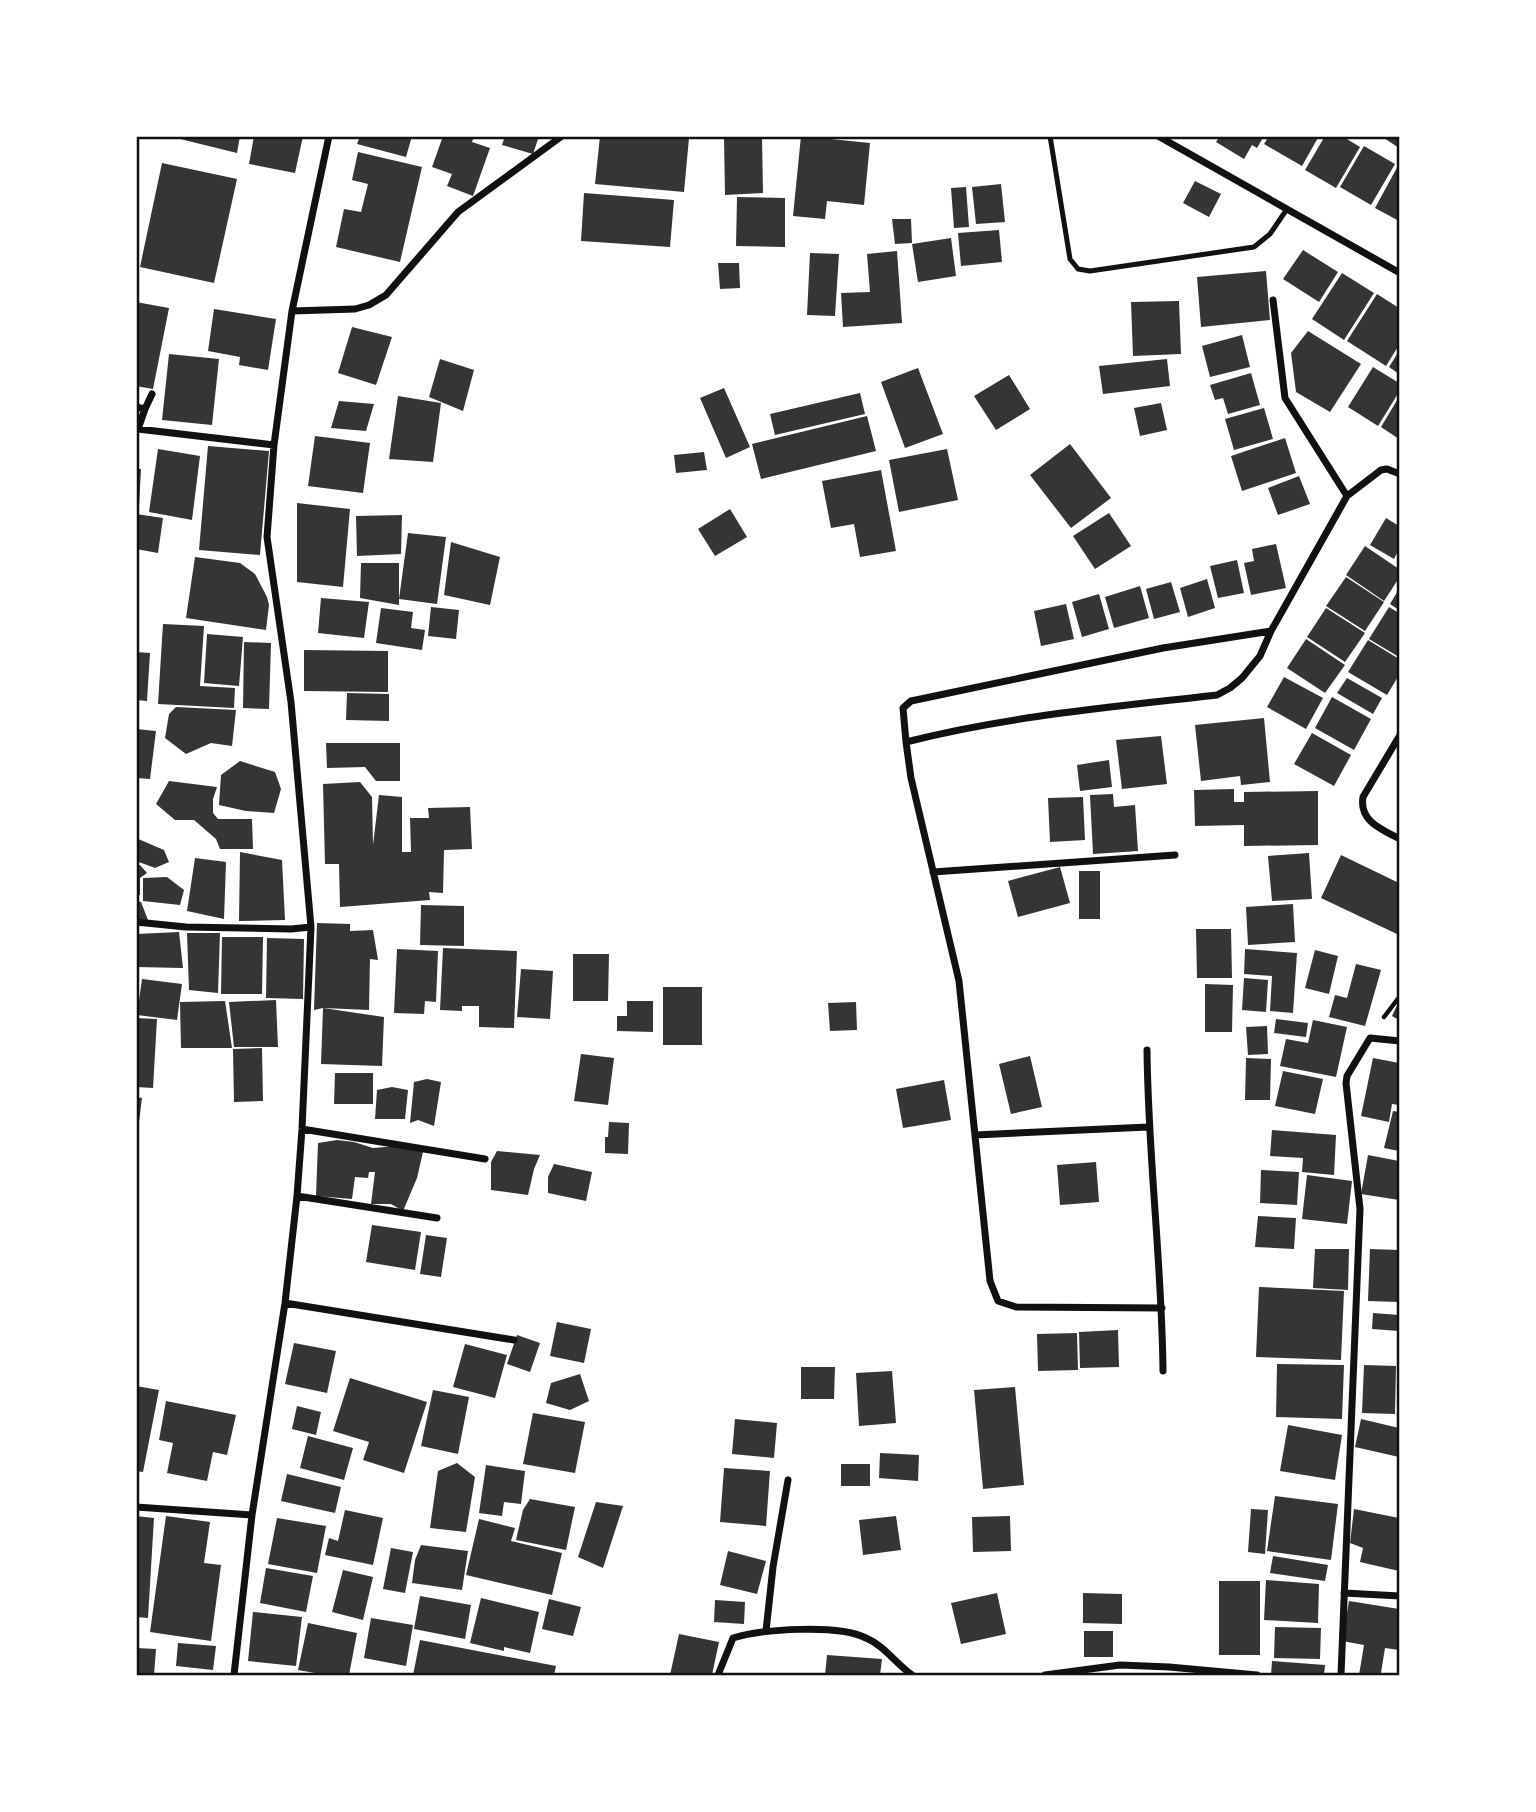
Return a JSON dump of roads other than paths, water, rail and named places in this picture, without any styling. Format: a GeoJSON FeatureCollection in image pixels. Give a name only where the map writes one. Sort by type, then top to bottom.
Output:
{"type":"FeatureCollection","features":[{"type":"Feature","properties":{"kind":"street"},"geometry":{"type":"LineString","coordinates":[[234,1675],[252,1515],[285,1303],[297,1196],[311,927],[291,702],[267,537],[274,445],[292,311],[329,136]]}},
{"type":"Feature","properties":{"kind":"street"},"geometry":{"type":"LineString","coordinates":[[292,311],[355,309],[369,305],[386,295],[458,212],[562,136]]}},
{"type":"Feature","properties":{"kind":"street"},"geometry":{"type":"LineString","coordinates":[[1158,136],[1399,273]]}},
{"type":"Feature","properties":{"kind":"street"},"geometry":{"type":"LineString","coordinates":[[1273,300],[1285,398],[1347,496]]}},
{"type":"Feature","properties":{"kind":"street"},"geometry":{"type":"LineString","coordinates":[[152,394],[141,408],[138,429],[274,445]]}},
{"type":"Feature","properties":{"kind":"street"},"geometry":{"type":"LineString","coordinates":[[906,741],[948,731],[1087,710],[1217,695],[1230,688],[1260,656],[1271,631],[1347,496],[1381,470],[1387,469],[1399,474]]}},
{"type":"Feature","properties":{"kind":"street"},"geometry":{"type":"LineString","coordinates":[[1162,1308],[1016,1307],[998,1301],[990,1281],[959,981],[911,778],[903,708],[911,701],[1163,648],[1271,631]]}},
{"type":"Feature","properties":{"kind":"street"},"geometry":{"type":"LineString","coordinates":[[1399,735],[1363,797],[1361,807],[1367,819],[1399,839]]}},
{"type":"Feature","properties":{"kind":"street"},"geometry":{"type":"LineString","coordinates":[[933,872],[1175,855]]}},
{"type":"Feature","properties":{"kind":"street"},"geometry":{"type":"LineString","coordinates":[[136,922],[186,927],[311,927]]}},
{"type":"Feature","properties":{"kind":"street"},"geometry":{"type":"LineString","coordinates":[[1341,1675],[1360,1209],[1346,1083],[1347,1076],[1370,1038],[1399,1041]]}},
{"type":"Feature","properties":{"kind":"street"},"geometry":{"type":"LineString","coordinates":[[1147,1050],[1148,1128],[1162,1308],[1163,1371]]}},
{"type":"Feature","properties":{"kind":"street"},"geometry":{"type":"LineString","coordinates":[[975,1135],[1148,1128]]}},
{"type":"Feature","properties":{"kind":"street"},"geometry":{"type":"LineString","coordinates":[[302,1129],[485,1159]]}},
{"type":"Feature","properties":{"kind":"street"},"geometry":{"type":"LineString","coordinates":[[297,1196],[437,1218]]}},
{"type":"Feature","properties":{"kind":"street"},"geometry":{"type":"LineString","coordinates":[[285,1303],[514,1340]]}},
{"type":"Feature","properties":{"kind":"street"},"geometry":{"type":"LineString","coordinates":[[766,1631],[773,1567],[788,1480]]}},
{"type":"Feature","properties":{"kind":"street"},"geometry":{"type":"LineString","coordinates":[[136,1507],[252,1515]]}},
{"type":"Feature","properties":{"kind":"street"},"geometry":{"type":"LineString","coordinates":[[1344,1593],[1399,1596]]}},
{"type":"Feature","properties":{"kind":"street"},"geometry":{"type":"LineString","coordinates":[[718,1675],[733,1638],[766,1631],[837,1630],[864,1636],[879,1645],[912,1675]]}},
{"type":"Feature","properties":{"kind":"street"},"geometry":{"type":"LineString","coordinates":[[1045,1675],[1120,1665],[1257,1675]]}},
{"type":"Feature","properties":{"kind":"lane"},"geometry":{"type":"LineString","coordinates":[[1050,136],[1070,258],[1078,269],[1090,271],[1254,247],[1270,234],[1287,209]]}}]}
